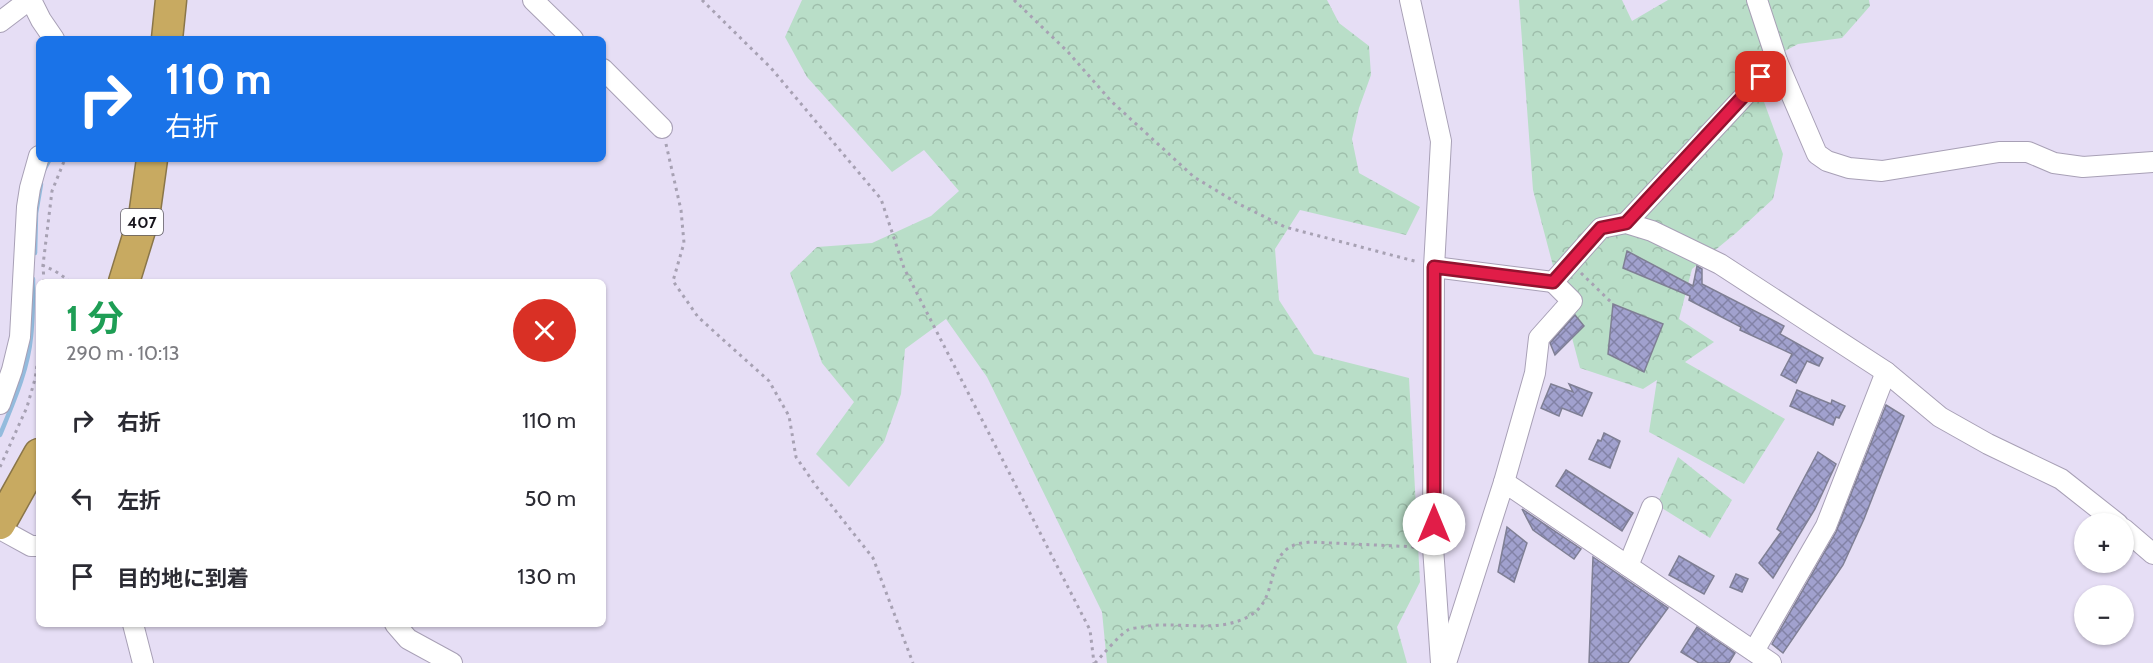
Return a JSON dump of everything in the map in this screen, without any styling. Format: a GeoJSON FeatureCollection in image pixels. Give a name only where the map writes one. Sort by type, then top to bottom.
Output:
{"type":"FeatureCollection","features":[{"type":"Feature","properties":{"kind":"highway"},"geometry":{"type":"LineString","coordinates":[[167,36],[171,0]]}},
{"type":"Feature","properties":{"kind":"highway","name":"407"},"geometry":{"type":"LineString","coordinates":[[125,279],[144,217],[152,162]]}},
{"type":"Feature","properties":{"kind":"highway"},"geometry":{"type":"LineString","coordinates":[[0,524],[36,459]]}},
{"type":"Feature","properties":{"kind":"street"},"geometry":{"type":"LineString","coordinates":[[0,22],[30,0],[52,36]]}},
{"type":"Feature","properties":{"kind":"street"},"geometry":{"type":"LineString","coordinates":[[533,0],[570,36]]}},
{"type":"Feature","properties":{"kind":"street"},"geometry":{"type":"LineString","coordinates":[[1410,0],[1441,141],[1434,267],[1433,547],[1441,663]]}},
{"type":"Feature","properties":{"kind":"street"},"geometry":{"type":"LineString","coordinates":[[1756,0],[1777,61],[1816,154],[1827,161],[1848,168],[1882,171],[1999,152],[2028,152],[2054,163],[2083,167],[2153,162]]}},
{"type":"Feature","properties":{"kind":"street"},"geometry":{"type":"LineString","coordinates":[[1626,223],[1777,61]]}},
{"type":"Feature","properties":{"kind":"street"},"geometry":{"type":"LineString","coordinates":[[606,72],[662,128]]}},
{"type":"Feature","properties":{"kind":"street"},"geometry":{"type":"LineString","coordinates":[[0,404],[20,337],[27,207],[37,162]]}},
{"type":"Feature","properties":{"kind":"street"},"geometry":{"type":"LineString","coordinates":[[1553,282],[1601,228],[1626,223],[1652,231],[1720,264],[1886,372],[1940,417],[1988,444],[2061,478],[2104,513]]}},
{"type":"Feature","properties":{"kind":"street"},"geometry":{"type":"LineString","coordinates":[[1434,267],[1553,282],[1572,301],[1539,338],[1535,373],[1504,482],[1446,663]]}},
{"type":"Feature","properties":{"kind":"street"},"geometry":{"type":"LineString","coordinates":[[1754,651],[1827,526],[1886,372]]}},
{"type":"Feature","properties":{"kind":"street"},"geometry":{"type":"LineString","coordinates":[[1504,482],[1771,663]]}},
{"type":"Feature","properties":{"kind":"street"},"geometry":{"type":"LineString","coordinates":[[1628,566],[1652,507]]}},
{"type":"Feature","properties":{"kind":"street"},"geometry":{"type":"LineString","coordinates":[[0,529],[31,546],[36,546]]}},
{"type":"Feature","properties":{"kind":"street"},"geometry":{"type":"LineString","coordinates":[[2134,538],[2153,554]]}},
{"type":"Feature","properties":{"kind":"street"},"geometry":{"type":"LineString","coordinates":[[135,627],[143,663]]}},
{"type":"Feature","properties":{"kind":"street"},"geometry":{"type":"LineString","coordinates":[[398,627],[408,639],[452,663]]}},
{"type":"Feature","properties":{"kind":"path"},"geometry":{"type":"LineString","coordinates":[[702,0],[771,68],[880,198],[904,268],[1090,630],[1095,663]]}},
{"type":"Feature","properties":{"kind":"path"},"geometry":{"type":"LineString","coordinates":[[1014,0],[1068,52],[1111,101],[1194,177],[1237,203],[1285,226],[1434,267]]}},
{"type":"Feature","properties":{"kind":"path"},"geometry":{"type":"LineString","coordinates":[[662,128],[681,210],[684,243],[673,281],[698,317],[769,381],[789,417],[796,457],[873,558],[914,663]]}},
{"type":"Feature","properties":{"kind":"path"},"geometry":{"type":"LineString","coordinates":[[44,279],[43,265],[52,191],[64,162]]}},
{"type":"Feature","properties":{"kind":"path"},"geometry":{"type":"LineString","coordinates":[[23,263],[43,265],[67,279]]}},
{"type":"Feature","properties":{"kind":"path"},"geometry":{"type":"LineString","coordinates":[[1571,264],[1612,304]]}},
{"type":"Feature","properties":{"kind":"path"},"geometry":{"type":"LineString","coordinates":[[0,467],[27,407],[36,372]]}},
{"type":"Feature","properties":{"kind":"path"},"geometry":{"type":"LineString","coordinates":[[1095,663],[1128,630],[1156,624],[1202,626],[1238,621],[1251,615],[1258,610],[1270,590],[1276,562],[1281,553],[1292,545],[1310,542],[1433,547]]}},
{"type":"Feature","properties":{"kind":"green space"},"geometry":{"type":"Polygon","coordinates":[[[802,0],[1327,0],[1339,23],[1369,46],[1371,75],[1359,108],[1352,139],[1359,173],[1420,207],[1406,235],[1300,210],[1275,249],[1279,300],[1314,354],[1409,378],[1420,582],[1397,627],[1407,663],[1107,663],[1102,612],[987,377],[946,319],[905,349],[901,394],[884,442],[849,487],[816,454],[854,402],[822,363],[790,273],[817,247],[872,243],[931,216],[959,191],[924,150],[892,172],[807,77],[785,37],[802,0]]]}},
{"type":"Feature","properties":{"kind":"green space"},"geometry":{"type":"Polygon","coordinates":[[[1519,0],[1622,0],[1632,21],[1668,0],[1869,0],[1870,6],[1842,38],[1798,44],[1752,69],[1783,154],[1773,199],[1692,269],[1679,319],[1714,342],[1685,362],[1785,419],[1744,484],[1649,432],[1657,380],[1643,389],[1580,368],[1533,190],[1519,0]]]}},
{"type":"Feature","properties":{"kind":"green space"},"geometry":{"type":"Polygon","coordinates":[[[1678,457],[1732,500],[1710,538],[1657,505],[1678,457]]]}},
{"type":"Feature","properties":{"kind":"building"},"geometry":{"type":"Polygon","coordinates":[[[1627,251],[1693,286],[1697,266],[1702,269],[1702,284],[1784,326],[1780,334],[1823,358],[1819,366],[1807,361],[1796,383],[1781,375],[1792,354],[1740,330],[1741,327],[1689,300],[1690,296],[1623,268],[1627,251]]]}},
{"type":"Feature","properties":{"kind":"building"},"geometry":{"type":"Polygon","coordinates":[[[1613,304],[1663,324],[1644,372],[1608,354],[1613,304]]]}},
{"type":"Feature","properties":{"kind":"building"},"geometry":{"type":"Polygon","coordinates":[[[1575,315],[1584,326],[1555,355],[1550,343],[1575,315]]]}},
{"type":"Feature","properties":{"kind":"building"},"geometry":{"type":"Polygon","coordinates":[[[1551,384],[1573,392],[1569,384],[1592,393],[1582,416],[1562,408],[1559,416],[1541,408],[1551,384]]]}},
{"type":"Feature","properties":{"kind":"building"},"geometry":{"type":"Polygon","coordinates":[[[1797,390],[1831,404],[1832,400],[1845,406],[1833,425],[1790,406],[1797,390]]]}},
{"type":"Feature","properties":{"kind":"building"},"geometry":{"type":"Polygon","coordinates":[[[1886,405],[1904,416],[1864,519],[1843,565],[1783,653],[1772,644],[1836,532],[1886,405]]]}},
{"type":"Feature","properties":{"kind":"building"},"geometry":{"type":"Polygon","coordinates":[[[1604,433],[1620,441],[1610,468],[1589,459],[1604,433]]]}},
{"type":"Feature","properties":{"kind":"building"},"geometry":{"type":"Polygon","coordinates":[[[1818,452],[1836,464],[1815,509],[1773,578],[1759,563],[1781,532],[1777,529],[1818,452]]]}},
{"type":"Feature","properties":{"kind":"building"},"geometry":{"type":"Polygon","coordinates":[[[1566,470],[1633,513],[1622,531],[1556,486],[1566,470]]]}},
{"type":"Feature","properties":{"kind":"building"},"geometry":{"type":"Polygon","coordinates":[[[1522,509],[1581,549],[1574,559],[1533,530],[1522,509]]]}},
{"type":"Feature","properties":{"kind":"building"},"geometry":{"type":"Polygon","coordinates":[[[1507,527],[1527,543],[1514,582],[1498,572],[1507,527]]]}},
{"type":"Feature","properties":{"kind":"building"},"geometry":{"type":"Polygon","coordinates":[[[1679,556],[1714,576],[1704,594],[1669,575],[1679,556]]]}},
{"type":"Feature","properties":{"kind":"building"},"geometry":{"type":"Polygon","coordinates":[[[1593,557],[1668,608],[1628,663],[1589,663],[1593,557]]]}},
{"type":"Feature","properties":{"kind":"building"},"geometry":{"type":"Polygon","coordinates":[[[1736,574],[1748,579],[1742,592],[1730,587],[1736,574]]]}},
{"type":"Feature","properties":{"kind":"building"},"geometry":{"type":"Polygon","coordinates":[[[1697,627],[1735,653],[1729,663],[1699,663],[1681,652],[1697,627]]]}},
{"type":"Feature","properties":{"kind":"waterway"},"geometry":{"type":"LineString","coordinates":[[44,170],[48,162]]}},
{"type":"Feature","properties":{"kind":"waterway"},"geometry":{"type":"LineString","coordinates":[[35,253],[36,213],[41,184]]}},
{"type":"Feature","properties":{"kind":"waterway"},"geometry":{"type":"LineString","coordinates":[[0,435],[27,361],[32,329],[33,279]]}},
{"type":"Feature","properties":{"kind":"route"},"geometry":{"type":"LineString","coordinates":[[1434,524],[1434,267],[1553,282],[1601,228],[1626,223],[1761,77]]}}]}
